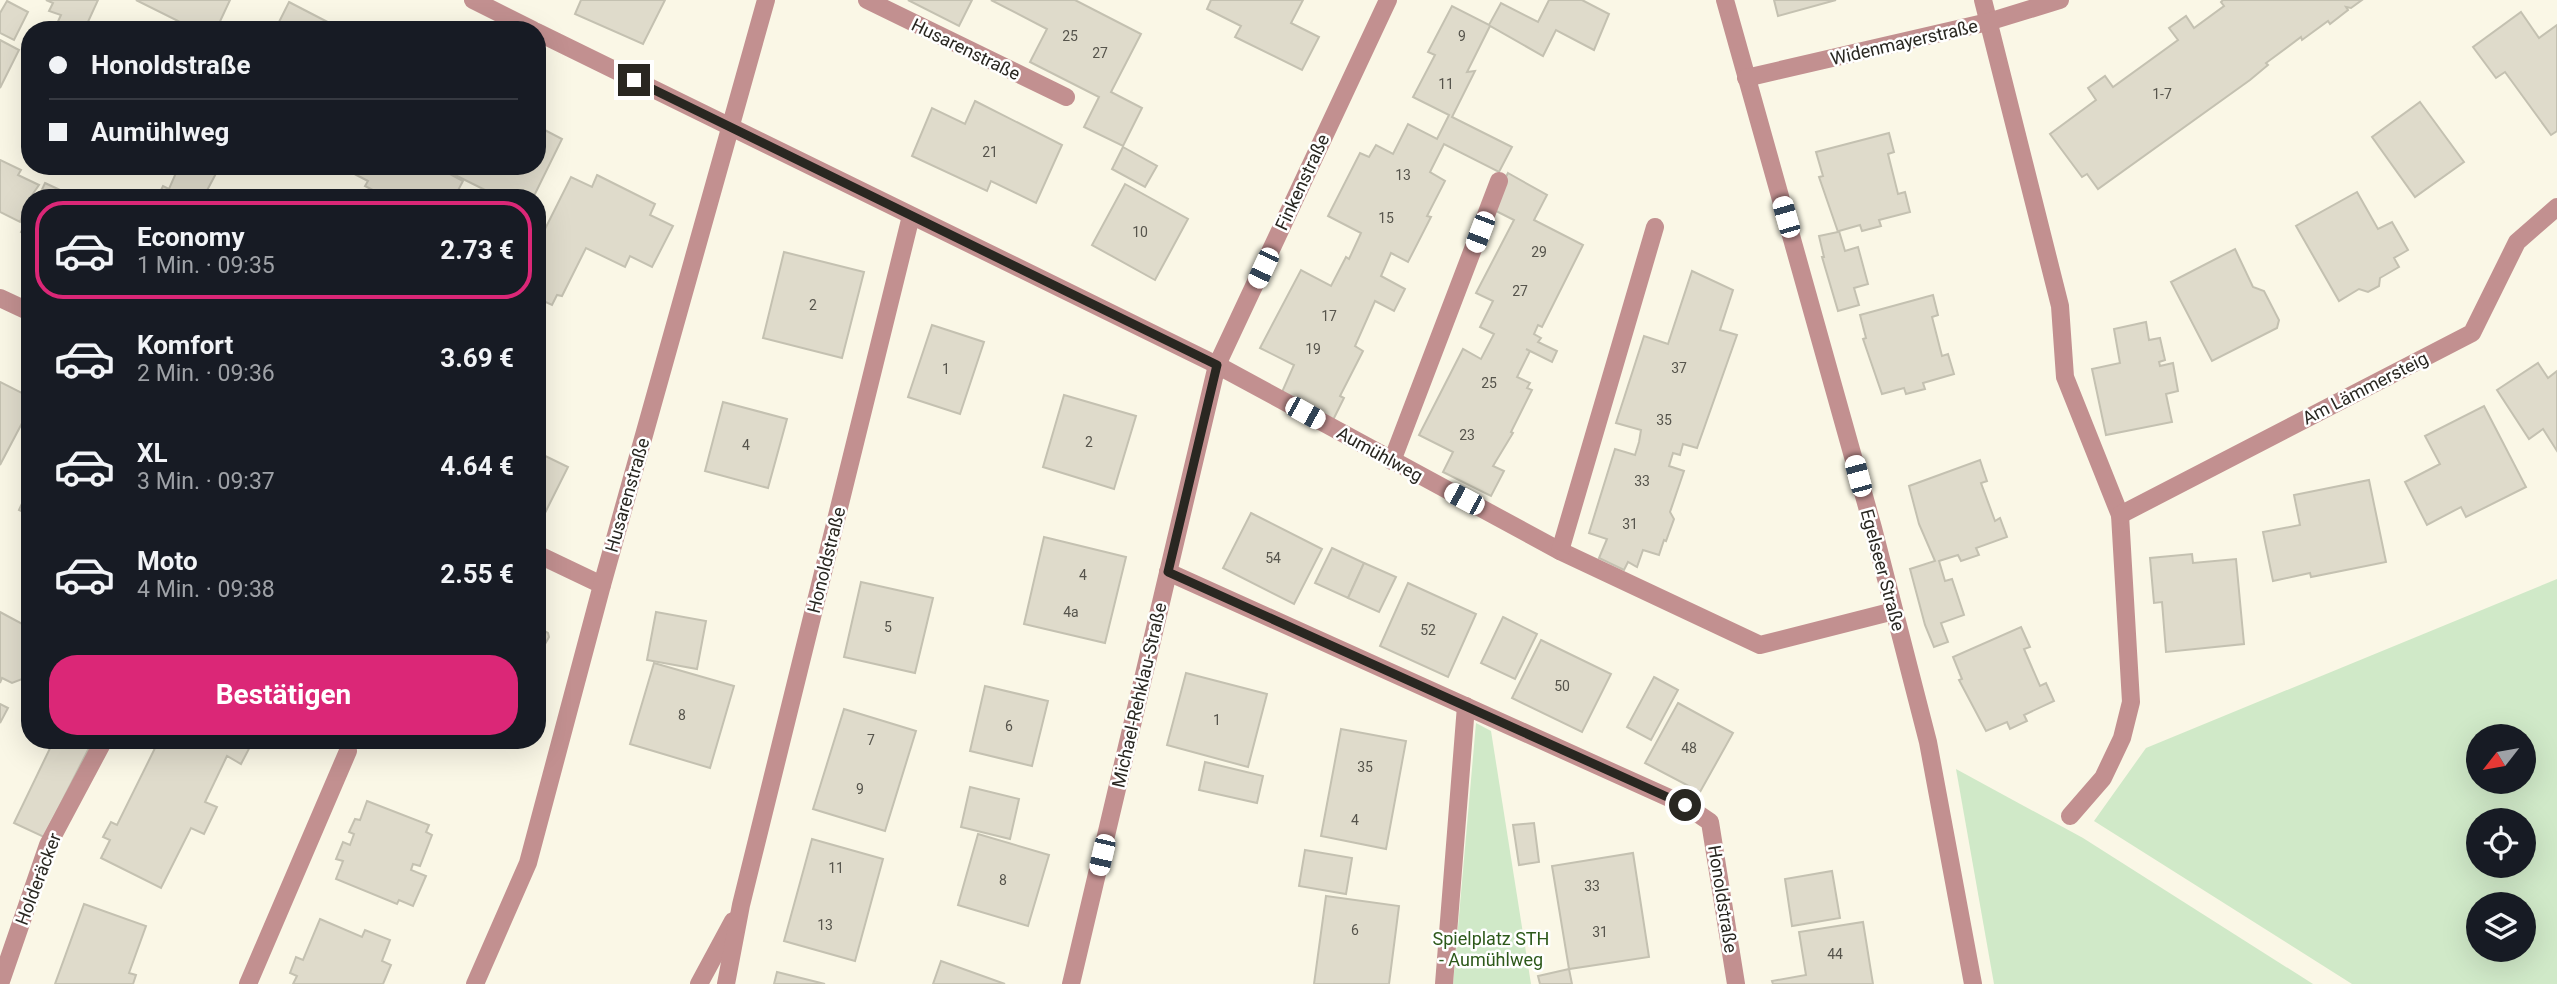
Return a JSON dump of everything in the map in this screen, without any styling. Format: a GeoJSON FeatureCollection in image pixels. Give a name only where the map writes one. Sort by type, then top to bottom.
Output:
{"type":"FeatureCollection","features":[{"type":"Feature","properties":{"kind":"street","name":"Aumühlweg"},"geometry":{"type":"LineString","coordinates":[[474,0],[515,21]]}},
{"type":"Feature","properties":{"kind":"street","name":"Husarenstraße"},"geometry":{"type":"LineString","coordinates":[[475,984],[528,863],[602,585],[766,0]]}},
{"type":"Feature","properties":{"kind":"street","name":"Husarenstraße"},"geometry":{"type":"LineString","coordinates":[[867,0],[1066,97]]}},
{"type":"Feature","properties":{"kind":"street","name":"Finkenstraße"},"geometry":{"type":"LineString","coordinates":[[1217,365],[1388,0]]}},
{"type":"Feature","properties":{"kind":"street","name":"Egelseer Straße"},"geometry":{"type":"LineString","coordinates":[[1725,0],[1928,742],[1973,984]]}},
{"type":"Feature","properties":{"kind":"street"},"geometry":{"type":"LineString","coordinates":[[1983,0],[2060,306],[2065,377],[2120,515],[2131,702],[2122,738],[2103,778],[2070,816]]}},
{"type":"Feature","properties":{"kind":"street","name":"Widenmayerstraße"},"geometry":{"type":"LineString","coordinates":[[1746,78],[1988,22],[2060,0]]}},
{"type":"Feature","properties":{"kind":"street","name":"Aumühlweg"},"geometry":{"type":"LineString","coordinates":[[546,36],[1217,365],[1560,551],[1760,645],[1894,611]]}},
{"type":"Feature","properties":{"kind":"street"},"geometry":{"type":"LineString","coordinates":[[1392,461],[1499,181]]}},
{"type":"Feature","properties":{"kind":"street","name":"Am Lämmersteig"},"geometry":{"type":"LineString","coordinates":[[2120,515],[2472,333],[2517,242],[2557,207]]}},
{"type":"Feature","properties":{"kind":"street","name":"Honoldstraße"},"geometry":{"type":"LineString","coordinates":[[726,984],[741,905],[911,216]]}},
{"type":"Feature","properties":{"kind":"street"},"geometry":{"type":"LineString","coordinates":[[1560,551],[1655,227]]}},
{"type":"Feature","properties":{"kind":"street"},"geometry":{"type":"LineString","coordinates":[[0,298],[21,308]]}},
{"type":"Feature","properties":{"kind":"street","name":"Michael-Rehklau-Straße"},"geometry":{"type":"LineString","coordinates":[[1071,984],[1217,365]]}},
{"type":"Feature","properties":{"kind":"street"},"geometry":{"type":"LineString","coordinates":[[546,558],[602,585]]}},
{"type":"Feature","properties":{"kind":"street","name":"Honoldstraße"},"geometry":{"type":"LineString","coordinates":[[1168,572],[1685,805],[1710,822],[1736,984]]}},
{"type":"Feature","properties":{"kind":"street"},"geometry":{"type":"LineString","coordinates":[[1444,984],[1466,706]]}},
{"type":"Feature","properties":{"kind":"street","name":"Holderäcker"},"geometry":{"type":"LineString","coordinates":[[0,984],[48,845],[99,749]]}},
{"type":"Feature","properties":{"kind":"street"},"geometry":{"type":"LineString","coordinates":[[248,984],[348,751]]}},
{"type":"Feature","properties":{"kind":"street","name":"Honoldstraße"},"geometry":{"type":"LineString","coordinates":[[699,984],[741,905]]}},
{"type":"Feature","properties":{"kind":"green space"},"geometry":{"type":"Polygon","coordinates":[[[2557,579],[2557,984],[2352,984],[2094,821],[2146,748],[2557,579]]]}},
{"type":"Feature","properties":{"kind":"green space","name":"Spielplatz STH - Aumühlweg"},"geometry":{"type":"Polygon","coordinates":[[[1476,723],[1491,731],[1531,984],[1453,984],[1476,723]]]}},
{"type":"Feature","properties":{"kind":"green space"},"geometry":{"type":"Polygon","coordinates":[[[1956,769],[2083,838],[2313,984],[1994,984],[1956,769]]]}},
{"type":"Feature","properties":{"kind":"building"},"geometry":{"type":"Polygon","coordinates":[[[46,0],[98,0],[88,21],[58,21],[61,15],[49,11],[53,3],[46,0]]]}},
{"type":"Feature","properties":{"kind":"building"},"geometry":{"type":"Polygon","coordinates":[[[136,0],[230,0],[220,21],[178,21],[136,0]]]}},
{"type":"Feature","properties":{"kind":"building"},"geometry":{"type":"Polygon","coordinates":[[[581,0],[665,0],[643,44],[575,14],[581,0]]]}},
{"type":"Feature","properties":{"kind":"building"},"geometry":{"type":"Polygon","coordinates":[[[908,0],[972,0],[959,26],[908,0]]]}},
{"type":"Feature","properties":{"kind":"building"},"geometry":{"type":"Polygon","coordinates":[[[991,0],[1075,0],[1141,34],[1111,92],[1142,108],[1123,146],[1084,127],[1099,97],[1030,62],[1047,29],[991,0]]]}},
{"type":"Feature","properties":{"kind":"building"},"geometry":{"type":"Polygon","coordinates":[[[1211,0],[1303,0],[1291,23],[1319,37],[1302,70],[1235,37],[1241,26],[1207,9],[1211,0]]]}},
{"type":"Feature","properties":{"kind":"building"},"geometry":{"type":"Polygon","coordinates":[[[1549,0],[1582,0],[1609,14],[1594,50],[1556,30],[1543,56],[1490,26],[1467,72],[1475,71],[1452,117],[1512,147],[1499,172],[1444,144],[1430,172],[1445,181],[1427,216],[1431,217],[1408,262],[1391,253],[1381,276],[1405,289],[1394,311],[1375,301],[1355,346],[1363,351],[1340,396],[1344,398],[1333,420],[1282,392],[1294,365],[1260,348],[1301,270],[1331,286],[1346,257],[1349,259],[1361,233],[1328,216],[1360,153],[1369,157],[1376,145],[1393,154],[1408,124],[1437,139],[1449,115],[1413,97],[1435,55],[1428,52],[1452,6],[1489,25],[1501,3],[1538,22],[1549,0]]]}},
{"type":"Feature","properties":{"kind":"building"},"geometry":{"type":"Polygon","coordinates":[[[1774,0],[1836,0],[1778,16],[1774,0]]]}},
{"type":"Feature","properties":{"kind":"building"},"geometry":{"type":"Polygon","coordinates":[[[2362,0],[2351,8],[2346,7],[2348,10],[2330,24],[2328,21],[2302,40],[2301,37],[2266,63],[2268,65],[2250,80],[2098,189],[2087,174],[2082,177],[2050,134],[2096,100],[2088,88],[2105,76],[2113,87],[2178,40],[2169,28],[2186,16],[2194,28],[2224,6],[2221,2],[2362,0]]]}},
{"type":"Feature","properties":{"kind":"building"},"geometry":{"type":"Polygon","coordinates":[[[7,1],[28,12],[21,21],[14,40],[0,33],[0,13],[7,1]]]}},
{"type":"Feature","properties":{"kind":"building"},"geometry":{"type":"Polygon","coordinates":[[[289,2],[326,21],[280,21],[289,2]]]}},
{"type":"Feature","properties":{"kind":"building"},"geometry":{"type":"Polygon","coordinates":[[[2521,12],[2539,38],[2557,25],[2557,131],[2551,135],[2505,72],[2496,78],[2473,47],[2521,12]]]}},
{"type":"Feature","properties":{"kind":"building"},"geometry":{"type":"Polygon","coordinates":[[[0,40],[19,50],[0,88],[0,40]]]}},
{"type":"Feature","properties":{"kind":"building"},"geometry":{"type":"Polygon","coordinates":[[[975,101],[1062,145],[1036,203],[991,181],[987,191],[912,156],[932,108],[965,124],[975,101]]]}},
{"type":"Feature","properties":{"kind":"building"},"geometry":{"type":"Polygon","coordinates":[[[2420,102],[2464,162],[2415,197],[2372,137],[2420,102]]]}},
{"type":"Feature","properties":{"kind":"building"},"geometry":{"type":"Polygon","coordinates":[[[546,131],[562,139],[546,172],[546,131]]]}},
{"type":"Feature","properties":{"kind":"building"},"geometry":{"type":"Polygon","coordinates":[[[1889,133],[1894,152],[1888,154],[1898,194],[1905,192],[1910,212],[1879,220],[1881,226],[1862,231],[1860,225],[1839,231],[1845,251],[1858,247],[1868,284],[1854,288],[1859,305],[1838,311],[1822,257],[1819,236],[1838,232],[1819,177],[1823,176],[1816,152],[1889,133]]]}},
{"type":"Feature","properties":{"kind":"building"},"geometry":{"type":"Polygon","coordinates":[[[1123,147],[1157,166],[1145,187],[1112,169],[1123,147]]]}},
{"type":"Feature","properties":{"kind":"building"},"geometry":{"type":"Polygon","coordinates":[[[0,160],[21,170],[18,175],[39,185],[36,189],[21,189],[20,222],[0,212],[0,160]]]}},
{"type":"Feature","properties":{"kind":"building"},"geometry":{"type":"Polygon","coordinates":[[[1508,173],[1547,195],[1534,220],[1583,245],[1542,327],[1538,325],[1534,334],[1541,338],[1538,342],[1557,351],[1552,362],[1530,351],[1517,377],[1530,383],[1527,388],[1532,390],[1511,432],[1513,433],[1493,466],[1504,471],[1491,496],[1443,472],[1453,452],[1419,435],[1463,349],[1481,359],[1494,334],[1480,327],[1493,301],[1476,293],[1514,220],[1490,208],[1508,173]]]}},
{"type":"Feature","properties":{"kind":"building"},"geometry":{"type":"Polygon","coordinates":[[[175,175],[215,175],[208,189],[169,189],[175,175]]]}},
{"type":"Feature","properties":{"kind":"building"},"geometry":{"type":"Polygon","coordinates":[[[356,175],[452,175],[463,181],[459,189],[371,189],[365,186],[368,181],[356,175]]]}},
{"type":"Feature","properties":{"kind":"building"},"geometry":{"type":"Polygon","coordinates":[[[455,175],[544,175],[537,189],[483,189],[455,175]]]}},
{"type":"Feature","properties":{"kind":"building"},"geometry":{"type":"Polygon","coordinates":[[[597,175],[655,204],[650,215],[673,226],[652,267],[630,256],[625,267],[586,248],[562,296],[557,295],[552,305],[546,302],[546,227],[571,177],[592,187],[597,175]]]}},
{"type":"Feature","properties":{"kind":"building"},"geometry":{"type":"Polygon","coordinates":[[[45,183],[58,189],[42,189],[45,183]]]}},
{"type":"Feature","properties":{"kind":"building"},"geometry":{"type":"Polygon","coordinates":[[[1125,184],[1188,219],[1155,280],[1092,245],[1125,184]]]}},
{"type":"Feature","properties":{"kind":"building"},"geometry":{"type":"Polygon","coordinates":[[[2357,192],[2378,229],[2392,222],[2408,250],[2394,258],[2399,267],[2380,278],[2379,286],[2368,292],[2359,289],[2339,301],[2296,226],[2357,192]]]}},
{"type":"Feature","properties":{"kind":"building"},"geometry":{"type":"Polygon","coordinates":[[[2235,249],[2253,287],[2264,291],[2279,320],[2277,328],[2212,361],[2171,282],[2235,249]]]}},
{"type":"Feature","properties":{"kind":"building"},"geometry":{"type":"Polygon","coordinates":[[[784,252],[864,272],[842,358],[763,338],[784,252]]]}},
{"type":"Feature","properties":{"kind":"building"},"geometry":{"type":"Polygon","coordinates":[[[1692,271],[1733,290],[1720,330],[1737,335],[1697,448],[1683,444],[1680,455],[1673,453],[1669,466],[1684,471],[1670,512],[1674,519],[1666,541],[1664,540],[1659,555],[1643,550],[1637,567],[1628,562],[1624,570],[1599,558],[1607,539],[1589,533],[1615,449],[1635,455],[1639,442],[1641,430],[1616,423],[1644,336],[1668,344],[1692,271]]]}},
{"type":"Feature","properties":{"kind":"building"},"geometry":{"type":"Polygon","coordinates":[[[1933,295],[1938,315],[1932,317],[1942,356],[1948,354],[1954,374],[1923,383],[1925,389],[1906,394],[1904,388],[1882,394],[1863,339],[1866,338],[1860,315],[1933,295]]]}},
{"type":"Feature","properties":{"kind":"building"},"geometry":{"type":"Polygon","coordinates":[[[2146,322],[2149,340],[2160,338],[2165,360],[2159,362],[2160,366],[2173,363],[2178,391],[2166,394],[2172,422],[2106,435],[2092,369],[2120,363],[2114,329],[2146,322]]]}},
{"type":"Feature","properties":{"kind":"building"},"geometry":{"type":"Polygon","coordinates":[[[932,325],[984,342],[960,414],[908,397],[932,325]]]}},
{"type":"Feature","properties":{"kind":"building"},"geometry":{"type":"Polygon","coordinates":[[[2538,363],[2548,378],[2557,371],[2557,451],[2543,429],[2529,439],[2497,390],[2538,363]]]}},
{"type":"Feature","properties":{"kind":"building"},"geometry":{"type":"Polygon","coordinates":[[[0,382],[21,392],[21,425],[0,465],[0,382]]]}},
{"type":"Feature","properties":{"kind":"building"},"geometry":{"type":"Polygon","coordinates":[[[1064,395],[1136,416],[1114,489],[1043,467],[1064,395]]]}},
{"type":"Feature","properties":{"kind":"building"},"geometry":{"type":"Polygon","coordinates":[[[723,402],[787,419],[768,488],[705,471],[723,402]]]}},
{"type":"Feature","properties":{"kind":"building"},"geometry":{"type":"Polygon","coordinates":[[[2484,406],[2526,487],[2466,517],[2461,507],[2427,525],[2405,482],[2440,464],[2425,436],[2484,406]]]}},
{"type":"Feature","properties":{"kind":"building"},"geometry":{"type":"Polygon","coordinates":[[[546,456],[568,467],[546,511],[546,456]]]}},
{"type":"Feature","properties":{"kind":"building"},"geometry":{"type":"Polygon","coordinates":[[[1980,460],[1987,481],[1981,483],[1995,521],[2000,518],[2007,537],[1976,548],[1979,555],[1961,561],[1958,555],[1939,561],[1945,581],[1952,579],[1964,615],[1941,623],[1948,642],[1934,647],[1925,625],[1910,569],[1935,561],[1919,524],[1909,486],[1980,460]]]}},
{"type":"Feature","properties":{"kind":"building"},"geometry":{"type":"Polygon","coordinates":[[[2369,480],[2386,562],[2311,577],[2310,573],[2273,581],[2263,532],[2300,525],[2294,495],[2369,480]]]}},
{"type":"Feature","properties":{"kind":"building"},"geometry":{"type":"Polygon","coordinates":[[[1251,513],[1322,549],[1294,604],[1223,568],[1251,513]]]}},
{"type":"Feature","properties":{"kind":"building"},"geometry":{"type":"Polygon","coordinates":[[[1044,537],[1126,557],[1105,643],[1024,624],[1044,537]]]}},
{"type":"Feature","properties":{"kind":"building"},"geometry":{"type":"Polygon","coordinates":[[[1332,548],[1364,563],[1348,598],[1315,583],[1332,548]]]}},
{"type":"Feature","properties":{"kind":"building"},"geometry":{"type":"Polygon","coordinates":[[[2192,554],[2193,563],[2236,559],[2244,644],[2166,652],[2162,602],[2154,603],[2150,558],[2192,554]]]}},
{"type":"Feature","properties":{"kind":"building"},"geometry":{"type":"Polygon","coordinates":[[[1364,563],[1396,577],[1379,612],[1348,598],[1364,563]]]}},
{"type":"Feature","properties":{"kind":"building"},"geometry":{"type":"Polygon","coordinates":[[[861,582],[933,598],[915,673],[844,657],[861,582]]]}},
{"type":"Feature","properties":{"kind":"building"},"geometry":{"type":"Polygon","coordinates":[[[1408,583],[1476,614],[1448,677],[1380,646],[1408,583]]]}},
{"type":"Feature","properties":{"kind":"building"},"geometry":{"type":"Polygon","coordinates":[[[0,612],[21,623],[21,680],[12,683],[2,678],[0,683],[0,612]]]}},
{"type":"Feature","properties":{"kind":"building"},"geometry":{"type":"Polygon","coordinates":[[[656,612],[706,621],[697,669],[647,660],[656,612]]]}},
{"type":"Feature","properties":{"kind":"building"},"geometry":{"type":"Polygon","coordinates":[[[1503,617],[1537,634],[1515,679],[1481,663],[1503,617]]]}},
{"type":"Feature","properties":{"kind":"building"},"geometry":{"type":"Polygon","coordinates":[[[2021,627],[2030,647],[2024,649],[2040,686],[2046,683],[2054,701],[2024,715],[2027,721],[2010,729],[2007,722],[1986,731],[1959,680],[1962,679],[1953,657],[2021,627]]]}},
{"type":"Feature","properties":{"kind":"building"},"geometry":{"type":"Polygon","coordinates":[[[1541,640],[1611,674],[1582,732],[1512,698],[1541,640]]]}},
{"type":"Feature","properties":{"kind":"building"},"geometry":{"type":"Polygon","coordinates":[[[654,663],[734,686],[710,768],[630,744],[654,663]]]}},
{"type":"Feature","properties":{"kind":"building"},"geometry":{"type":"Polygon","coordinates":[[[1186,673],[1267,694],[1248,767],[1167,745],[1186,673]]]}},
{"type":"Feature","properties":{"kind":"building"},"geometry":{"type":"Polygon","coordinates":[[[1654,677],[1678,690],[1651,740],[1627,727],[1654,677]]]}},
{"type":"Feature","properties":{"kind":"building"},"geometry":{"type":"Polygon","coordinates":[[[985,686],[1048,701],[1032,766],[970,751],[985,686]]]}},
{"type":"Feature","properties":{"kind":"building"},"geometry":{"type":"Polygon","coordinates":[[[1678,703],[1733,733],[1700,792],[1645,763],[1678,703]]]}},
{"type":"Feature","properties":{"kind":"building"},"geometry":{"type":"Polygon","coordinates":[[[0,704],[8,708],[0,723],[0,704]]]}},
{"type":"Feature","properties":{"kind":"building"},"geometry":{"type":"Polygon","coordinates":[[[844,709],[916,731],[885,831],[813,809],[844,709]]]}},
{"type":"Feature","properties":{"kind":"building"},"geometry":{"type":"Polygon","coordinates":[[[1341,729],[1406,741],[1386,849],[1321,836],[1341,729]]]}},
{"type":"Feature","properties":{"kind":"building"},"geometry":{"type":"Polygon","coordinates":[[[50,749],[88,749],[44,837],[14,823],[50,749]]]}},
{"type":"Feature","properties":{"kind":"building"},"geometry":{"type":"Polygon","coordinates":[[[155,749],[249,749],[241,764],[227,756],[205,802],[217,807],[204,834],[191,828],[161,888],[101,858],[110,840],[103,837],[111,822],[117,825],[155,749]]]}},
{"type":"Feature","properties":{"kind":"building"},"geometry":{"type":"Polygon","coordinates":[[[1205,762],[1263,776],[1257,803],[1199,790],[1205,762]]]}},
{"type":"Feature","properties":{"kind":"building"},"geometry":{"type":"Polygon","coordinates":[[[970,787],[1019,799],[1010,839],[961,827],[970,787]]]}},
{"type":"Feature","properties":{"kind":"building"},"geometry":{"type":"Polygon","coordinates":[[[367,801],[429,825],[426,832],[432,835],[420,866],[413,864],[411,870],[426,876],[413,906],[399,900],[397,904],[336,879],[343,861],[336,859],[343,842],[350,845],[354,834],[349,832],[355,819],[360,820],[367,801]]]}},
{"type":"Feature","properties":{"kind":"building"},"geometry":{"type":"Polygon","coordinates":[[[1534,823],[1539,862],[1519,865],[1513,825],[1534,823]]]}},
{"type":"Feature","properties":{"kind":"building"},"geometry":{"type":"Polygon","coordinates":[[[978,834],[1049,855],[1028,926],[958,905],[978,834]]]}},
{"type":"Feature","properties":{"kind":"building"},"geometry":{"type":"Polygon","coordinates":[[[812,839],[883,859],[855,961],[784,941],[812,839]]]}},
{"type":"Feature","properties":{"kind":"building"},"geometry":{"type":"Polygon","coordinates":[[[1305,850],[1352,858],[1346,894],[1299,886],[1305,850]]]}},
{"type":"Feature","properties":{"kind":"building"},"geometry":{"type":"Polygon","coordinates":[[[1633,853],[1649,957],[1569,969],[1552,866],[1633,853]]]}},
{"type":"Feature","properties":{"kind":"building"},"geometry":{"type":"Polygon","coordinates":[[[1832,871],[1840,918],[1792,926],[1785,879],[1832,871]]]}},
{"type":"Feature","properties":{"kind":"building"},"geometry":{"type":"Polygon","coordinates":[[[1326,896],[1399,906],[1389,984],[1314,984],[1326,896]]]}},
{"type":"Feature","properties":{"kind":"building"},"geometry":{"type":"Polygon","coordinates":[[[84,904],[146,926],[129,973],[136,975],[133,984],[55,984],[84,904]]]}},
{"type":"Feature","properties":{"kind":"building"},"geometry":{"type":"Polygon","coordinates":[[[320,919],[362,937],[365,930],[390,940],[382,961],[391,965],[383,984],[293,984],[297,976],[290,973],[296,957],[303,960],[320,919]]]}},
{"type":"Feature","properties":{"kind":"building"},"geometry":{"type":"Polygon","coordinates":[[[1863,922],[1873,984],[1773,984],[1772,981],[1806,975],[1799,932],[1863,922]]]}},
{"type":"Feature","properties":{"kind":"building"},"geometry":{"type":"Polygon","coordinates":[[[941,961],[1005,984],[933,984],[941,961]]]}},
{"type":"Feature","properties":{"kind":"building"},"geometry":{"type":"Polygon","coordinates":[[[1569,969],[1572,984],[1540,984],[1538,976],[1569,969]]]}},
{"type":"Feature","properties":{"kind":"building"},"geometry":{"type":"Polygon","coordinates":[[[777,972],[825,984],[774,984],[777,972]]]}},
{"type":"Feature","properties":{"kind":"route"},"geometry":{"type":"LineString","coordinates":[[634,80],[1217,365],[1168,572],[1685,805]]}}]}
